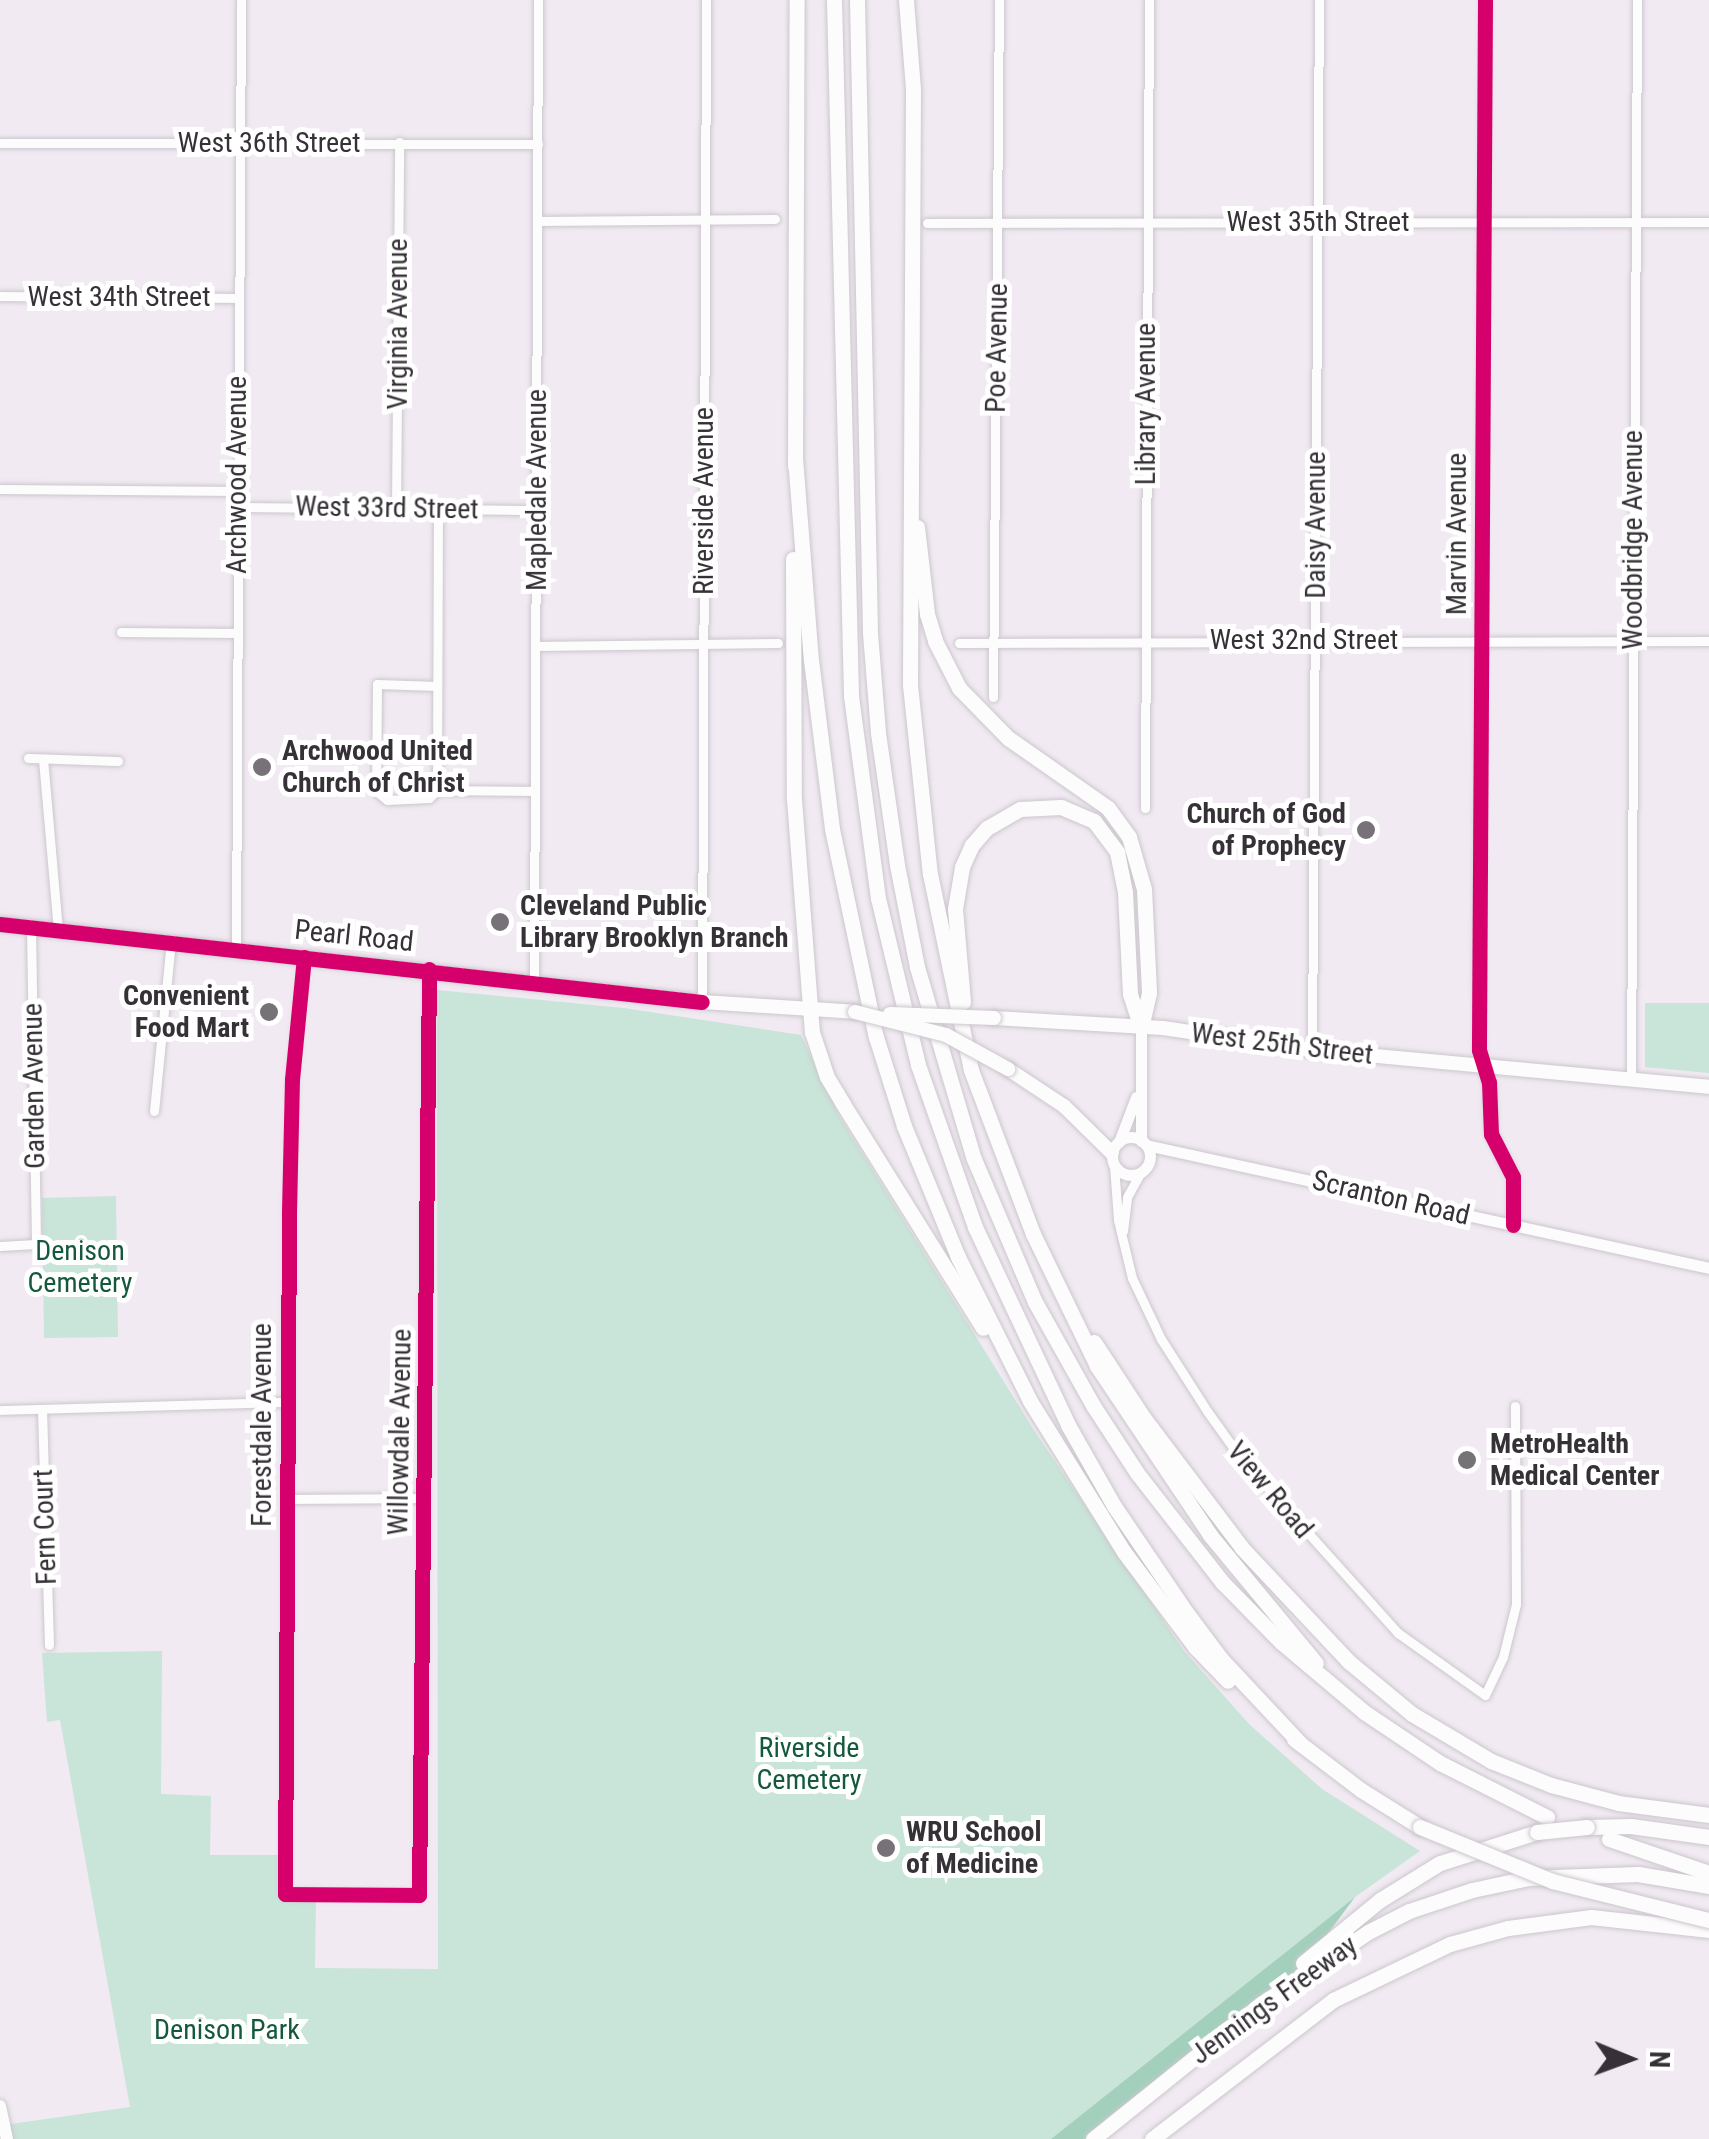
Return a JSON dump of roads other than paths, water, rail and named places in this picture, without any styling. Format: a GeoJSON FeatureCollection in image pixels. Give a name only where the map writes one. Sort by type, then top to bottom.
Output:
{"type":"FeatureCollection","features":[{"type":"Feature","properties":{"kind":"highway"},"geometry":{"type":"LineString","coordinates":[[797,0],[794,799],[808,1009],[818,1055],[835,1090],[1124,1552],[1195,1647],[1300,1743],[1360,1790],[1420,1827],[1552,1881],[1709,1920]]}},
{"type":"Feature","properties":{"kind":"highway"},"geometry":{"type":"LineString","coordinates":[[834,0],[851,696],[878,898],[918,1065],[975,1227],[1068,1425],[1114,1506],[1186,1612],[1221,1659],[1300,1743]]}},
{"type":"Feature","properties":{"kind":"highway"},"geometry":{"type":"LineString","coordinates":[[857,0],[874,691],[896,865],[943,1062],[974,1159],[1014,1258],[1060,1349],[1126,1457],[1189,1542],[1252,1614],[1364,1712],[1440,1764],[1547,1817]]}},
{"type":"Feature","properties":{"kind":"highway"},"geometry":{"type":"LineString","coordinates":[[906,0],[912,89],[908,631],[922,821],[949,981],[971,1070],[1032,1234],[1090,1353],[1174,1484],[1265,1606],[1364,1712]]}},
{"type":"Feature","properties":{"kind":"highway"},"geometry":{"type":"LineString","coordinates":[[911,388],[919,562],[935,642],[960,688],[988,722],[1108,808],[1130,836],[1144,889],[1149,993],[1141,1028]]}},
{"type":"Feature","properties":{"kind":"highway"},"geometry":{"type":"LineString","coordinates":[[795,458],[811,660],[832,829],[876,1037],[928,1192],[1030,1401]]}},
{"type":"Feature","properties":{"kind":"highway"},"geometry":{"type":"LineString","coordinates":[[998,1148],[970,1040],[955,909],[962,867],[972,845],[1004,816],[1031,807],[1061,807],[1094,821],[1108,837],[1123,870],[1130,994],[1141,1028]]}},
{"type":"Feature","properties":{"kind":"highway"},"geometry":{"type":"LineString","coordinates":[[1032,1234],[1094,1342],[1190,1482],[1279,1592],[1374,1685],[1455,1742],[1524,1776],[1618,1803],[1709,1815]]}},
{"type":"Feature","properties":{"kind":"highway"},"geometry":{"type":"LineString","coordinates":[[1260,2004],[1322,1948],[1409,1880],[1473,1850],[1537,1832],[1631,1826],[1709,1837]]}},
{"type":"Feature","properties":{"kind":"highway"},"geometry":{"type":"LineString","coordinates":[[1609,1840],[1709,1873]]}},
{"type":"Feature","properties":{"kind":"highway"},"geometry":{"type":"LineString","coordinates":[[1670,1860],[1709,1865]]}},
{"type":"Feature","properties":{"kind":"highway","name":"Jennings Freeway"},"geometry":{"type":"LineString","coordinates":[[1093,2139],[1260,2004],[1368,1932],[1472,1890],[1528,1878],[1607,1873],[1709,1886]]}},
{"type":"Feature","properties":{"kind":"highway","name":"Jennings Freeway"},"geometry":{"type":"LineString","coordinates":[[1152,2139],[1333,2000],[1398,1965],[1450,1944],[1508,1928],[1591,1917],[1709,1930]]}},
{"type":"Feature","properties":{"kind":"main road","name":"Pearl Road"},"geometry":{"type":"LineString","coordinates":[[0,924],[702,1002],[855,1012]]}},
{"type":"Feature","properties":{"kind":"main road","name":"West 25th Street"},"geometry":{"type":"LineString","coordinates":[[855,1012],[1141,1028],[1312,1050],[1709,1087]]}},
{"type":"Feature","properties":{"kind":"main road"},"geometry":{"type":"LineString","coordinates":[[855,1012],[946,1035],[1008,1068],[1064,1106],[1115,1153]]}},
{"type":"Feature","properties":{"kind":"main road"},"geometry":{"type":"LineString","coordinates":[[0,2106],[6,2139]]}},
{"type":"Feature","properties":{"kind":"street","name":"Archwood Avenue"},"geometry":{"type":"LineString","coordinates":[[236,949],[242,0]]}},
{"type":"Feature","properties":{"kind":"street","name":"Mapledale Avenue"},"geometry":{"type":"LineString","coordinates":[[534,981],[538,0]]}},
{"type":"Feature","properties":{"kind":"street","name":"Riverside Avenue"},"geometry":{"type":"LineString","coordinates":[[702,1002],[706,0]]}},
{"type":"Feature","properties":{"kind":"street","name":"Poe Avenue"},"geometry":{"type":"LineString","coordinates":[[994,697],[999,0]]}},
{"type":"Feature","properties":{"kind":"street","name":"Library Avenue"},"geometry":{"type":"LineString","coordinates":[[1145,808],[1149,0]]}},
{"type":"Feature","properties":{"kind":"street","name":"Daisy Avenue"},"geometry":{"type":"LineString","coordinates":[[1312,1050],[1319,0]]}},
{"type":"Feature","properties":{"kind":"street","name":"Marvin Avenue"},"geometry":{"type":"LineString","coordinates":[[1484,1066],[1479,1050],[1478,969],[1485,0]]}},
{"type":"Feature","properties":{"kind":"street","name":"Woodbridge Avenue"},"geometry":{"type":"LineString","coordinates":[[1632,1080],[1637,0]]}},
{"type":"Feature","properties":{"kind":"street","name":"Virginia Avenue"},"geometry":{"type":"LineString","coordinates":[[396,506],[399,142]]}},
{"type":"Feature","properties":{"kind":"street","name":"West 36th Street"},"geometry":{"type":"LineString","coordinates":[[0,143],[538,144]]}},
{"type":"Feature","properties":{"kind":"street"},"geometry":{"type":"LineString","coordinates":[[538,221],[775,220]]}},
{"type":"Feature","properties":{"kind":"street","name":"West 35th Street"},"geometry":{"type":"LineString","coordinates":[[927,222],[1709,222]]}},
{"type":"Feature","properties":{"kind":"street","name":"West 34th Street"},"geometry":{"type":"LineString","coordinates":[[0,296],[238,298]]}},
{"type":"Feature","properties":{"kind":"street"},"geometry":{"type":"LineString","coordinates":[[0,489],[238,492]]}},
{"type":"Feature","properties":{"kind":"street","name":"West 33rd Street"},"geometry":{"type":"LineString","coordinates":[[238,507],[537,510]]}},
{"type":"Feature","properties":{"kind":"street"},"geometry":{"type":"LineString","coordinates":[[437,686],[377,684],[376,790],[387,800],[429,798],[437,790],[438,508]]}},
{"type":"Feature","properties":{"kind":"street"},"geometry":{"type":"LineString","coordinates":[[121,632],[237,633]]}},
{"type":"Feature","properties":{"kind":"street","name":"West 32nd Street"},"geometry":{"type":"LineString","coordinates":[[958,643],[1316,639],[1709,641]]}},
{"type":"Feature","properties":{"kind":"street"},"geometry":{"type":"LineString","coordinates":[[536,646],[778,643]]}},
{"type":"Feature","properties":{"kind":"street"},"geometry":{"type":"LineString","coordinates":[[28,758],[118,761]]}},
{"type":"Feature","properties":{"kind":"street"},"geometry":{"type":"LineString","coordinates":[[43,759],[58,931]]}},
{"type":"Feature","properties":{"kind":"street"},"geometry":{"type":"LineString","coordinates":[[437,790],[535,791]]}},
{"type":"Feature","properties":{"kind":"street","name":"Garden Avenue"},"geometry":{"type":"LineString","coordinates":[[0,1246],[36,1244],[30,928]]}},
{"type":"Feature","properties":{"kind":"street"},"geometry":{"type":"LineString","coordinates":[[154,1111],[171,942]]}},
{"type":"Feature","properties":{"kind":"street","name":"Forestdale Avenue"},"geometry":{"type":"LineString","coordinates":[[285,1894],[292,1079],[304,957]]}},
{"type":"Feature","properties":{"kind":"street","name":"Willowdale Avenue"},"geometry":{"type":"LineString","coordinates":[[285,1894],[419,1895],[429,969]]}},
{"type":"Feature","properties":{"kind":"street"},"geometry":{"type":"LineString","coordinates":[[1115,1153],[1129,1175],[1143,1170],[1150,1157],[1143,1143],[1141,1028]]}},
{"type":"Feature","properties":{"kind":"street"},"geometry":{"type":"LineString","coordinates":[[1484,1066],[1489,1082],[1491,1134],[1512,1177],[1513,1225]]}},
{"type":"Feature","properties":{"kind":"street"},"geometry":{"type":"LineString","coordinates":[[1115,1153],[1140,1089]]}},
{"type":"Feature","properties":{"kind":"street"},"geometry":{"type":"LineString","coordinates":[[1115,1153],[1130,1138],[1143,1143]]}},
{"type":"Feature","properties":{"kind":"street","name":"Scranton Road"},"geometry":{"type":"LineString","coordinates":[[1143,1143],[1709,1268]]}},
{"type":"Feature","properties":{"kind":"street","name":"View Road"},"geometry":{"type":"LineString","coordinates":[[1115,1153],[1127,1266],[1141,1302],[1178,1367],[1240,1457],[1398,1633],[1485,1695],[1503,1658],[1516,1604],[1515,1406]]}},
{"type":"Feature","properties":{"kind":"street","name":"Scranton Road"},"geometry":{"type":"LineString","coordinates":[[1143,1170],[1190,1156]]}},
{"type":"Feature","properties":{"kind":"street","name":"View Road"},"geometry":{"type":"LineString","coordinates":[[1123,1234],[1128,1197],[1143,1170]]}},
{"type":"Feature","properties":{"kind":"street"},"geometry":{"type":"LineString","coordinates":[[0,1410],[288,1402]]}},
{"type":"Feature","properties":{"kind":"street","name":"Fern Court"},"geometry":{"type":"LineString","coordinates":[[42,1409],[49,1645]]}},
{"type":"Feature","properties":{"kind":"street"},"geometry":{"type":"LineString","coordinates":[[287,1500],[424,1498]]}},
{"type":"Feature","properties":{"kind":"place","name":"Archwood United Church of Christ"},"geometry":{"type":"Point","coordinates":[262,767]}},
{"type":"Feature","properties":{"kind":"place","name":"Church of God of Prophecy"},"geometry":{"type":"Point","coordinates":[1366,830]}},
{"type":"Feature","properties":{"kind":"place","name":"Cleveland Public Library Brooklyn Branch"},"geometry":{"type":"Point","coordinates":[500,922]}},
{"type":"Feature","properties":{"kind":"place","name":"Convenient Food Mart"},"geometry":{"type":"Point","coordinates":[269,1012]}},
{"type":"Feature","properties":{"kind":"place","name":"MetroHealth Medical Center"},"geometry":{"type":"Point","coordinates":[1467,1460]}},
{"type":"Feature","properties":{"kind":"place","name":"WRU School of Medicine"},"geometry":{"type":"Point","coordinates":[886,1848]}},
{"type":"Feature","properties":{"kind":"park label","name":"Denison Cemetery"},"geometry":{"type":"Point","coordinates":[80,1267]}},
{"type":"Feature","properties":{"kind":"park label","name":"Riverside Cemetery"},"geometry":{"type":"Point","coordinates":[809,1764]}},
{"type":"Feature","properties":{"kind":"park label","name":"Denison Park"},"geometry":{"type":"Point","coordinates":[227,2030]}}]}
